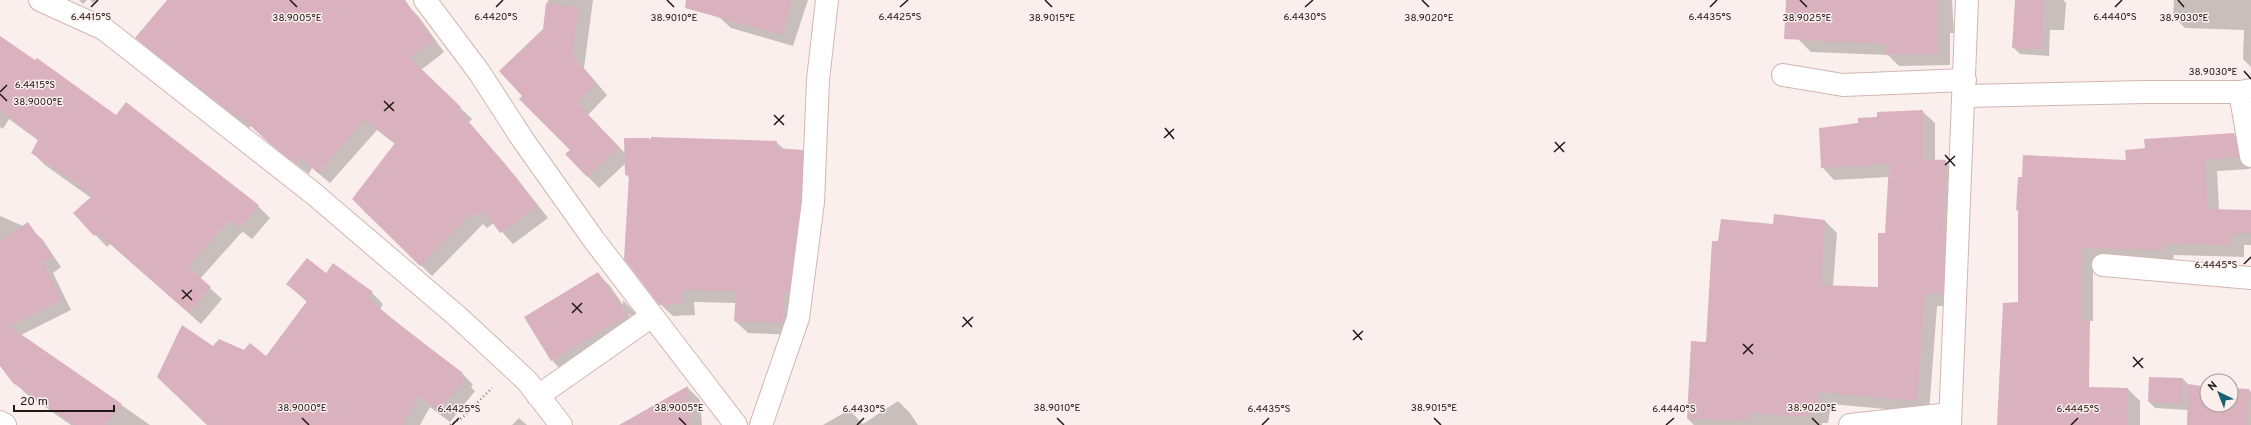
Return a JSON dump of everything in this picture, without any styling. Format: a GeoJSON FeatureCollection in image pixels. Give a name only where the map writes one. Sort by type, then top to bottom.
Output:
{"type":"FeatureCollection","features":[{"type":"Feature","properties":{"kind":"street"},"geometry":{"type":"LineString","coordinates":[[40,0],[104,29],[320,199],[458,317],[527,382],[561,425]]}},
{"type":"Feature","properties":{"kind":"street"},"geometry":{"type":"LineString","coordinates":[[761,425],[798,318],[813,202],[818,80],[827,0]]}},
{"type":"Feature","properties":{"kind":"street"},"geometry":{"type":"LineString","coordinates":[[1850,425],[1950,420],[1965,88],[1967,0]]}},
{"type":"Feature","properties":{"kind":"street"},"geometry":{"type":"LineString","coordinates":[[427,1],[479,72],[523,140],[594,240],[736,425]]}},
{"type":"Feature","properties":{"kind":"street"},"geometry":{"type":"LineString","coordinates":[[1783,75],[1843,85],[2145,92],[2246,91],[2251,156]]}},
{"type":"Feature","properties":{"kind":"street"},"geometry":{"type":"LineString","coordinates":[[2103,265],[2251,278]]}},
{"type":"Feature","properties":{"kind":"street"},"geometry":{"type":"LineString","coordinates":[[538,396],[652,316]]}},
{"type":"Feature","properties":{"kind":"street"},"geometry":{"type":"LineString","coordinates":[[0,422],[5,425]]}},
{"type":"Feature","properties":{"kind":"path"},"geometry":{"type":"LineString","coordinates":[[450,425],[462,418],[512,368]]}},
{"type":"Feature","properties":{"kind":"building"},"geometry":{"type":"Polygon","coordinates":[[[167,0],[405,0],[433,40],[410,58],[461,107],[458,110],[505,164],[537,206],[500,233],[483,210],[475,217],[471,213],[420,266],[352,199],[395,143],[365,119],[318,173],[300,157],[297,164],[269,143],[239,115],[237,117],[135,38],[167,0]]]}},
{"type":"Feature","properties":{"kind":"building"},"geometry":{"type":"Polygon","coordinates":[[[686,0],[792,0],[782,35],[685,8],[686,0]]]}},
{"type":"Feature","properties":{"kind":"building"},"geometry":{"type":"Polygon","coordinates":[[[1786,0],[1938,0],[1938,54],[1886,54],[1886,44],[1784,39],[1786,0]]]}},
{"type":"Feature","properties":{"kind":"building"},"geometry":{"type":"Polygon","coordinates":[[[2015,0],[2044,0],[2042,50],[2012,48],[2015,0]]]}},
{"type":"Feature","properties":{"kind":"building"},"geometry":{"type":"Polygon","coordinates":[[[546,3],[579,8],[572,56],[596,83],[577,103],[619,147],[587,177],[565,154],[570,150],[519,99],[522,96],[499,71],[543,29],[546,3]]]}},
{"type":"Feature","properties":{"kind":"building"},"geometry":{"type":"Polygon","coordinates":[[[0,36],[35,60],[37,58],[116,115],[126,102],[259,205],[240,228],[231,221],[228,222],[188,267],[211,287],[189,313],[98,233],[94,236],[73,213],[92,196],[79,187],[81,186],[31,153],[38,140],[0,110],[0,36]]]}},
{"type":"Feature","properties":{"kind":"building"},"geometry":{"type":"Polygon","coordinates":[[[1923,110],[1923,159],[1946,160],[1943,232],[1945,232],[1943,294],[1925,294],[1917,401],[1819,392],[1816,411],[1810,411],[1810,417],[1749,413],[1749,420],[1687,419],[1691,341],[1706,342],[1712,241],[1718,241],[1721,219],[1773,224],[1774,214],[1825,220],[1821,285],[1878,287],[1878,233],[1885,233],[1889,164],[1821,168],[1819,128],[1858,123],[1858,118],[1877,117],[1877,112],[1923,110]]]}},
{"type":"Feature","properties":{"kind":"building"},"geometry":{"type":"Polygon","coordinates":[[[2234,133],[2239,157],[2205,160],[2208,209],[2251,210],[2251,233],[2232,234],[2232,245],[2162,244],[2161,250],[2082,248],[2082,320],[2090,320],[2089,387],[2128,388],[2128,425],[1997,425],[2003,303],[2018,302],[2018,210],[2016,210],[2018,177],[2022,177],[2023,155],[2126,160],[2125,150],[2145,148],[2144,139],[2234,133]]]}},
{"type":"Feature","properties":{"kind":"building"},"geometry":{"type":"Polygon","coordinates":[[[651,137],[777,141],[776,148],[803,150],[801,201],[789,293],[784,293],[783,323],[734,321],[736,291],[682,290],[683,303],[659,305],[624,259],[629,175],[625,175],[624,138],[649,138],[651,140],[651,137]]]}},
{"type":"Feature","properties":{"kind":"building"},"geometry":{"type":"Polygon","coordinates":[[[28,222],[52,256],[43,262],[62,300],[9,326],[122,404],[106,425],[74,425],[13,383],[0,366],[0,241],[28,222]]]}},
{"type":"Feature","properties":{"kind":"building"},"geometry":{"type":"Polygon","coordinates":[[[307,258],[326,273],[333,263],[373,292],[368,298],[403,328],[463,373],[460,375],[465,379],[438,411],[419,396],[402,425],[207,425],[157,377],[182,325],[213,346],[219,339],[244,350],[250,343],[266,356],[307,301],[286,284],[307,258]]]}},
{"type":"Feature","properties":{"kind":"building"},"geometry":{"type":"Polygon","coordinates":[[[598,272],[627,315],[551,361],[524,317],[598,272]]]}},
{"type":"Feature","properties":{"kind":"building"},"geometry":{"type":"Polygon","coordinates":[[[2149,377],[2183,378],[2182,404],[2148,402],[2149,377]]]}},
{"type":"Feature","properties":{"kind":"building"},"geometry":{"type":"Polygon","coordinates":[[[2188,384],[2199,386],[2199,413],[2239,413],[2239,388],[2249,389],[2248,425],[2187,425],[2188,384]]]}},
{"type":"Feature","properties":{"kind":"building"},"geometry":{"type":"Polygon","coordinates":[[[688,386],[690,425],[619,425],[688,386]]]}}]}
